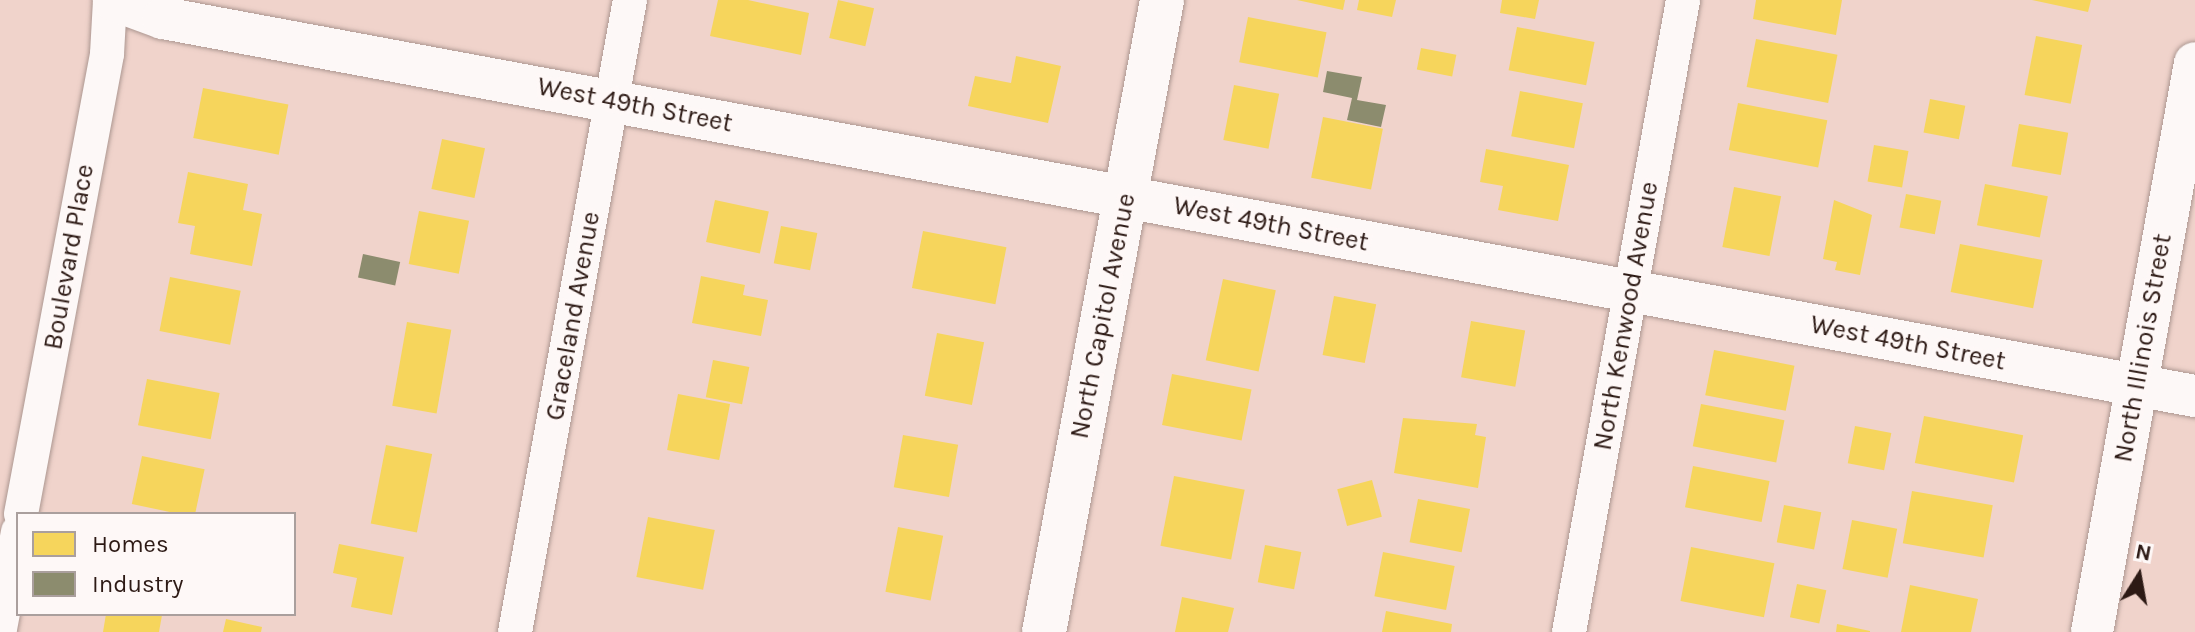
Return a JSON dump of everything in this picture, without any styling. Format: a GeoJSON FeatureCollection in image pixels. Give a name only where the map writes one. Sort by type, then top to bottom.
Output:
{"type":"FeatureCollection","features":[{"type":"Feature","properties":{"kind":"main road","name":"North Capitol Avenue"},"geometry":{"type":"LineString","coordinates":[[1044,632],[1162,0]]}},
{"type":"Feature","properties":{"kind":"street","name":"West 49th Street"},"geometry":{"type":"LineString","coordinates":[[112,0],[163,18],[2195,396]]}},
{"type":"Feature","properties":{"kind":"street","name":"Boulevard Place"},"geometry":{"type":"LineString","coordinates":[[21,512],[107,54],[112,0]]}},
{"type":"Feature","properties":{"kind":"street","name":"Graceland Avenue"},"geometry":{"type":"LineString","coordinates":[[515,632],[630,0]]}},
{"type":"Feature","properties":{"kind":"street","name":"North Kenwood Avenue"},"geometry":{"type":"LineString","coordinates":[[1569,632],[1683,0]]}},
{"type":"Feature","properties":{"kind":"street","name":"North Illinois Street"},"geometry":{"type":"LineString","coordinates":[[2092,632],[2195,63]]}},
{"type":"Feature","properties":{"kind":"street"},"geometry":{"type":"LineString","coordinates":[[0,629],[16,543]]}},
{"type":"Feature","properties":{"kind":"building: Homes"},"geometry":{"type":"Polygon","coordinates":[[[718,0],[748,0],[809,13],[801,55],[710,36],[718,0]]]}},
{"type":"Feature","properties":{"kind":"building: Homes"},"geometry":{"type":"Polygon","coordinates":[[[838,0],[874,8],[865,46],[829,38],[838,0]]]}},
{"type":"Feature","properties":{"kind":"building: Homes"},"geometry":{"type":"Polygon","coordinates":[[[1297,0],[1345,0],[1343,10],[1297,0]]]}},
{"type":"Feature","properties":{"kind":"building: Homes"},"geometry":{"type":"Polygon","coordinates":[[[1359,0],[1396,0],[1392,17],[1357,10],[1359,0]]]}},
{"type":"Feature","properties":{"kind":"building: Homes"},"geometry":{"type":"Polygon","coordinates":[[[1502,0],[1539,0],[1535,19],[1500,13],[1502,0]]]}},
{"type":"Feature","properties":{"kind":"building: Homes"},"geometry":{"type":"Polygon","coordinates":[[[1756,0],[1842,0],[1836,35],[1753,19],[1756,0]]]}},
{"type":"Feature","properties":{"kind":"building: Homes"},"geometry":{"type":"Polygon","coordinates":[[[2032,0],[2091,0],[2088,12],[2032,0]]]}},
{"type":"Feature","properties":{"kind":"building: Homes"},"geometry":{"type":"Polygon","coordinates":[[[1248,17],[1327,32],[1318,77],[1239,62],[1248,17]]]}},
{"type":"Feature","properties":{"kind":"building: Homes"},"geometry":{"type":"Polygon","coordinates":[[[1517,27],[1595,42],[1586,85],[1509,70],[1517,27]]]}},
{"type":"Feature","properties":{"kind":"building: Homes"},"geometry":{"type":"Polygon","coordinates":[[[2036,36],[2082,45],[2071,104],[2025,95],[2036,36]]]}},
{"type":"Feature","properties":{"kind":"building: Homes"},"geometry":{"type":"Polygon","coordinates":[[[1756,39],[1837,55],[1828,103],[1747,87],[1756,39]]]}},
{"type":"Feature","properties":{"kind":"building: Homes"},"geometry":{"type":"Polygon","coordinates":[[[1421,48],[1456,55],[1452,76],[1417,70],[1421,48]]]}},
{"type":"Feature","properties":{"kind":"building: Homes"},"geometry":{"type":"Polygon","coordinates":[[[1016,56],[1061,66],[1048,123],[968,106],[975,76],[1011,83],[1016,56]]]}},
{"type":"Feature","properties":{"kind":"building: Homes"},"geometry":{"type":"Polygon","coordinates":[[[1234,85],[1279,94],[1268,149],[1223,140],[1234,85]]]}},
{"type":"Feature","properties":{"kind":"building: Homes"},"geometry":{"type":"Polygon","coordinates":[[[203,88],[288,105],[279,155],[193,138],[203,88]]]}},
{"type":"Feature","properties":{"kind":"building: Homes"},"geometry":{"type":"Polygon","coordinates":[[[1520,91],[1583,103],[1574,148],[1511,136],[1520,91]]]}},
{"type":"Feature","properties":{"kind":"building: Homes"},"geometry":{"type":"Polygon","coordinates":[[[1930,99],[1965,106],[1959,139],[1924,132],[1930,99]]]}},
{"type":"Feature","properties":{"kind":"building: Homes"},"geometry":{"type":"Polygon","coordinates":[[[1738,103],[1827,120],[1818,167],[1729,150],[1738,103]]]}},
{"type":"Feature","properties":{"kind":"building: Homes"},"geometry":{"type":"Polygon","coordinates":[[[1323,117],[1383,129],[1371,190],[1311,178],[1323,117]]]}},
{"type":"Feature","properties":{"kind":"building: Homes"},"geometry":{"type":"Polygon","coordinates":[[[2019,124],[2068,133],[2061,175],[2012,166],[2019,124]]]}},
{"type":"Feature","properties":{"kind":"building: Homes"},"geometry":{"type":"Polygon","coordinates":[[[442,139],[485,148],[474,198],[431,189],[442,139]]]}},
{"type":"Feature","properties":{"kind":"building: Homes"},"geometry":{"type":"Polygon","coordinates":[[[1874,145],[1908,151],[1902,188],[1868,181],[1874,145]]]}},
{"type":"Feature","properties":{"kind":"building: Homes"},"geometry":{"type":"Polygon","coordinates":[[[1486,149],[1569,165],[1558,221],[1498,210],[1503,186],[1480,182],[1486,149]]]}},
{"type":"Feature","properties":{"kind":"building: Homes"},"geometry":{"type":"Polygon","coordinates":[[[188,172],[248,184],[243,210],[262,214],[252,266],[190,254],[195,226],[178,223],[188,172]]]}},
{"type":"Feature","properties":{"kind":"building: Homes"},"geometry":{"type":"Polygon","coordinates":[[[1985,184],[2048,196],[2040,237],[1977,225],[1985,184]]]}},
{"type":"Feature","properties":{"kind":"building: Homes"},"geometry":{"type":"Polygon","coordinates":[[[1734,187],[1781,196],[1769,256],[1722,247],[1734,187]]]}},
{"type":"Feature","properties":{"kind":"building: Homes"},"geometry":{"type":"Polygon","coordinates":[[[1906,194],[1941,201],[1935,234],[1900,227],[1906,194]]]}},
{"type":"Feature","properties":{"kind":"building: Homes"},"geometry":{"type":"Polygon","coordinates":[[[715,200],[769,211],[760,253],[706,242],[715,200]]]}},
{"type":"Feature","properties":{"kind":"building: Homes"},"geometry":{"type":"Polygon","coordinates":[[[1834,200],[1872,215],[1860,275],[1835,270],[1837,262],[1823,259],[1834,200]]]}},
{"type":"Feature","properties":{"kind":"building: Homes"},"geometry":{"type":"Polygon","coordinates":[[[419,211],[469,221],[459,274],[409,264],[419,211]]]}},
{"type":"Feature","properties":{"kind":"building: Homes"},"geometry":{"type":"Polygon","coordinates":[[[781,226],[817,233],[810,270],[774,263],[781,226]]]}},
{"type":"Feature","properties":{"kind":"building: Homes"},"geometry":{"type":"Polygon","coordinates":[[[923,231],[1006,247],[995,304],[912,288],[923,231]]]}},
{"type":"Feature","properties":{"kind":"building: Homes"},"geometry":{"type":"Polygon","coordinates":[[[1960,244],[2042,260],[2033,308],[1951,292],[1960,244]]]}},
{"type":"Feature","properties":{"kind":"building: Homes"},"geometry":{"type":"Polygon","coordinates":[[[701,276],[745,285],[743,295],[768,300],[761,336],[692,323],[701,276]]]}},
{"type":"Feature","properties":{"kind":"building: Homes"},"geometry":{"type":"Polygon","coordinates":[[[170,277],[241,291],[230,345],[160,331],[170,277]]]}},
{"type":"Feature","properties":{"kind":"building: Homes"},"geometry":{"type":"Polygon","coordinates":[[[1223,279],[1276,290],[1259,371],[1206,360],[1223,279]]]}},
{"type":"Feature","properties":{"kind":"building: Homes"},"geometry":{"type":"Polygon","coordinates":[[[1334,296],[1376,304],[1365,363],[1323,355],[1334,296]]]}},
{"type":"Feature","properties":{"kind":"building: Homes"},"geometry":{"type":"Polygon","coordinates":[[[1471,321],[1525,331],[1515,387],[1461,377],[1471,321]]]}},
{"type":"Feature","properties":{"kind":"building: Homes"},"geometry":{"type":"Polygon","coordinates":[[[407,322],[451,330],[437,414],[392,406],[407,322]]]}},
{"type":"Feature","properties":{"kind":"building: Homes"},"geometry":{"type":"Polygon","coordinates":[[[937,333],[984,342],[972,405],[925,396],[937,333]]]}},
{"type":"Feature","properties":{"kind":"building: Homes"},"geometry":{"type":"Polygon","coordinates":[[[1714,350],[1794,366],[1786,411],[1705,395],[1714,350]]]}},
{"type":"Feature","properties":{"kind":"building: Homes"},"geometry":{"type":"Polygon","coordinates":[[[713,360],[749,367],[742,404],[706,397],[713,360]]]}},
{"type":"Feature","properties":{"kind":"building: Homes"},"geometry":{"type":"Polygon","coordinates":[[[1172,374],[1252,389],[1242,441],[1162,425],[1172,374]]]}},
{"type":"Feature","properties":{"kind":"building: Homes"},"geometry":{"type":"Polygon","coordinates":[[[147,379],[220,393],[211,439],[138,425],[147,379]]]}},
{"type":"Feature","properties":{"kind":"building: Homes"},"geometry":{"type":"Polygon","coordinates":[[[678,394],[730,404],[719,460],[667,450],[678,394]]]}},
{"type":"Feature","properties":{"kind":"building: Homes"},"geometry":{"type":"Polygon","coordinates":[[[1701,404],[1784,420],[1776,462],[1693,446],[1701,404]]]}},
{"type":"Feature","properties":{"kind":"building: Homes"},"geometry":{"type":"Polygon","coordinates":[[[1924,416],[2023,435],[2014,482],[1915,463],[1924,416]]]}},
{"type":"Feature","properties":{"kind":"building: Homes"},"geometry":{"type":"Polygon","coordinates":[[[1403,418],[1477,424],[1475,435],[1486,437],[1478,488],[1394,473],[1403,418]]]}},
{"type":"Feature","properties":{"kind":"building: Homes"},"geometry":{"type":"Polygon","coordinates":[[[1855,426],[1891,433],[1884,470],[1848,463],[1855,426]]]}},
{"type":"Feature","properties":{"kind":"building: Homes"},"geometry":{"type":"Polygon","coordinates":[[[903,435],[958,445],[949,497],[894,487],[903,435]]]}},
{"type":"Feature","properties":{"kind":"building: Homes"},"geometry":{"type":"Polygon","coordinates":[[[386,445],[432,454],[417,532],[371,524],[386,445]]]}},
{"type":"Feature","properties":{"kind":"building: Homes"},"geometry":{"type":"Polygon","coordinates":[[[142,456],[205,469],[196,512],[170,512],[132,504],[142,456]]]}},
{"type":"Feature","properties":{"kind":"building: Homes"},"geometry":{"type":"Polygon","coordinates":[[[1693,466],[1770,481],[1762,522],[1685,507],[1693,466]]]}},
{"type":"Feature","properties":{"kind":"building: Homes"},"geometry":{"type":"Polygon","coordinates":[[[1174,476],[1245,490],[1231,559],[1160,546],[1174,476]]]}},
{"type":"Feature","properties":{"kind":"building: Homes"},"geometry":{"type":"Polygon","coordinates":[[[1372,480],[1382,517],[1347,526],[1337,489],[1372,480]]]}},
{"type":"Feature","properties":{"kind":"building: Homes"},"geometry":{"type":"Polygon","coordinates":[[[1912,491],[1993,505],[1984,557],[1903,543],[1912,491]]]}},
{"type":"Feature","properties":{"kind":"building: Homes"},"geometry":{"type":"Polygon","coordinates":[[[1418,499],[1470,509],[1462,552],[1410,542],[1418,499]]]}},
{"type":"Feature","properties":{"kind":"building: Homes"},"geometry":{"type":"Polygon","coordinates":[[[1784,505],[1821,512],[1814,550],[1777,542],[1784,505]]]}},
{"type":"Feature","properties":{"kind":"building: Homes"},"geometry":{"type":"Polygon","coordinates":[[[648,517],[715,530],[703,590],[636,577],[648,517]]]}},
{"type":"Feature","properties":{"kind":"building: Homes"},"geometry":{"type":"Polygon","coordinates":[[[1852,520],[1897,529],[1888,578],[1842,569],[1852,520]]]}},
{"type":"Feature","properties":{"kind":"building: Homes"},"geometry":{"type":"Polygon","coordinates":[[[898,527],[943,536],[931,601],[885,592],[898,527]]]}},
{"type":"Feature","properties":{"kind":"building: Homes"},"geometry":{"type":"Polygon","coordinates":[[[339,544],[404,557],[392,615],[351,607],[357,578],[333,573],[339,544]]]}},
{"type":"Feature","properties":{"kind":"building: Homes"},"geometry":{"type":"Polygon","coordinates":[[[1265,545],[1301,552],[1294,589],[1258,582],[1265,545]]]}},
{"type":"Feature","properties":{"kind":"building: Homes"},"geometry":{"type":"Polygon","coordinates":[[[1691,547],[1774,563],[1764,617],[1681,601],[1691,547]]]}},
{"type":"Feature","properties":{"kind":"building: Homes"},"geometry":{"type":"Polygon","coordinates":[[[1383,552],[1455,566],[1446,610],[1374,596],[1383,552]]]}},
{"type":"Feature","properties":{"kind":"building: Homes"},"geometry":{"type":"Polygon","coordinates":[[[1797,584],[1826,590],[1819,623],[1790,617],[1797,584]]]}},
{"type":"Feature","properties":{"kind":"building: Homes"},"geometry":{"type":"Polygon","coordinates":[[[1910,585],[1978,599],[1971,632],[1901,632],[1910,585]]]}},
{"type":"Feature","properties":{"kind":"building: Homes"},"geometry":{"type":"Polygon","coordinates":[[[1182,597],[1234,608],[1228,632],[1175,632],[1182,597]]]}},
{"type":"Feature","properties":{"kind":"building: Homes"},"geometry":{"type":"Polygon","coordinates":[[[1386,611],[1452,624],[1451,632],[1382,632],[1386,611]]]}},
{"type":"Feature","properties":{"kind":"building: Homes"},"geometry":{"type":"Polygon","coordinates":[[[106,616],[162,616],[159,632],[103,632],[106,616]]]}},
{"type":"Feature","properties":{"kind":"building: Homes"},"geometry":{"type":"Polygon","coordinates":[[[226,619],[262,627],[261,632],[223,632],[226,619]]]}},
{"type":"Feature","properties":{"kind":"building: Homes"},"geometry":{"type":"Polygon","coordinates":[[[1837,624],[1870,631],[1870,632],[1836,632],[1837,624]]]}},
{"type":"Feature","properties":{"kind":"building: Industry"},"geometry":{"type":"Polygon","coordinates":[[[1327,71],[1362,77],[1357,100],[1386,105],[1381,127],[1347,120],[1352,98],[1323,92],[1327,71]]]}},
{"type":"Feature","properties":{"kind":"building: Industry"},"geometry":{"type":"Polygon","coordinates":[[[363,254],[400,262],[395,285],[358,277],[363,254]]]}}]}
